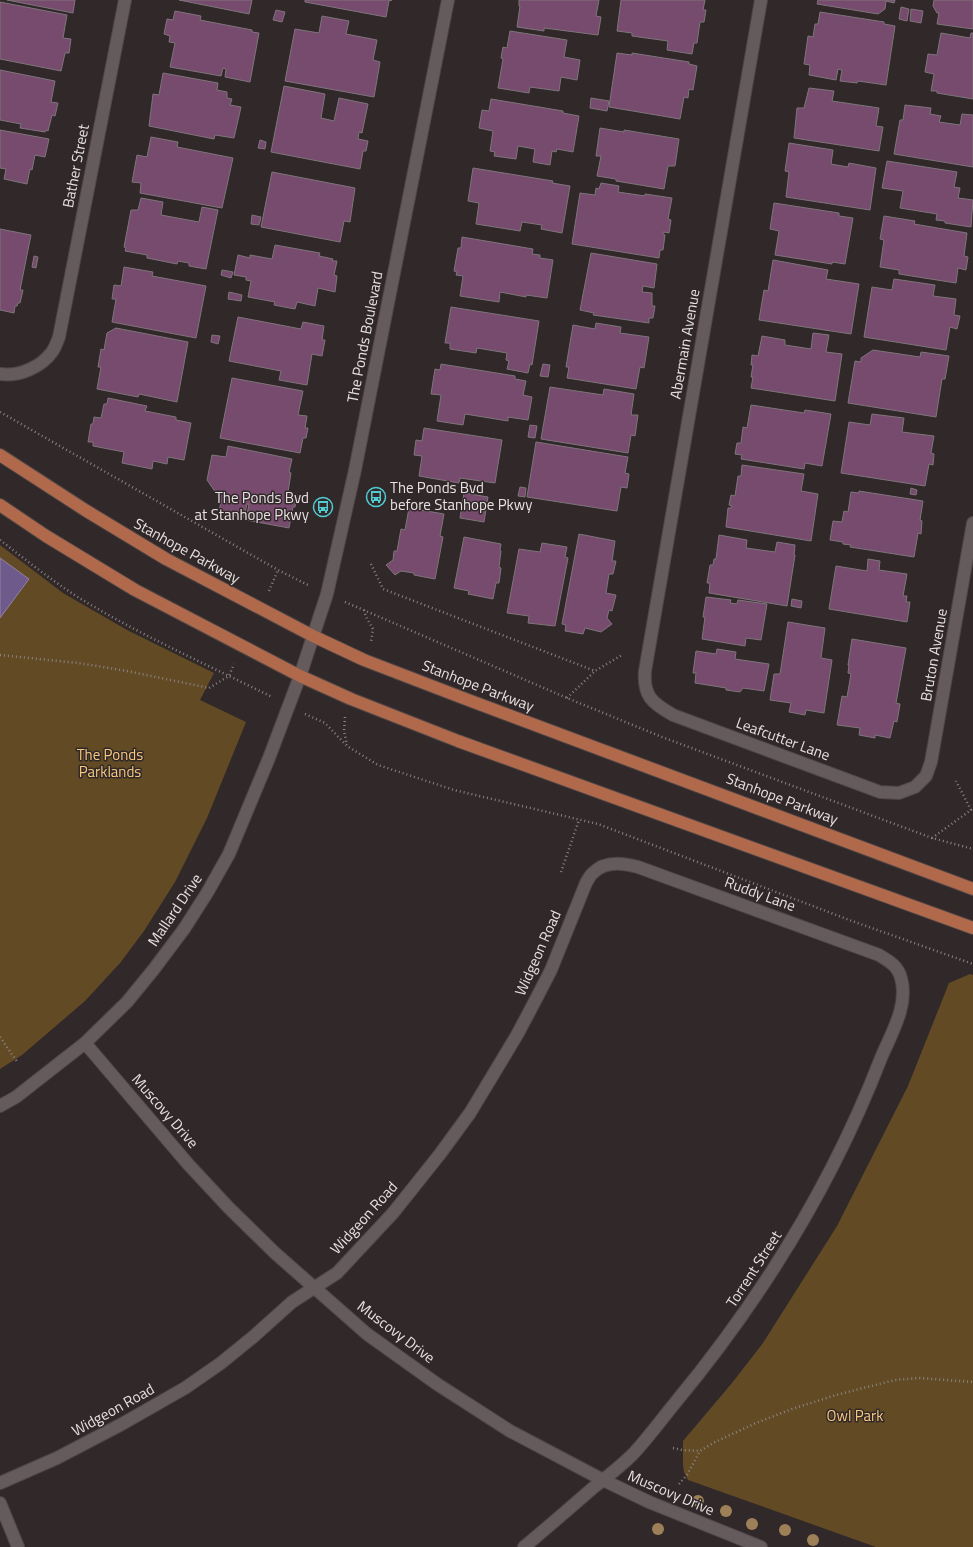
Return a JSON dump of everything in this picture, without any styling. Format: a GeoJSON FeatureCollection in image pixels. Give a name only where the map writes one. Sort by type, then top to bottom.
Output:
{"type":"FeatureCollection","features":[{"type":"Feature","properties":{"kind":"main road","name":"Stanhope Parkway"},"geometry":{"type":"LineString","coordinates":[[0,455],[85,510],[166,559],[313,636],[364,660],[973,889]]}},
{"type":"Feature","properties":{"kind":"main road"},"geometry":{"type":"LineString","coordinates":[[0,505],[46,536],[135,590],[300,676],[364,704],[458,741],[973,928]]}},
{"type":"Feature","properties":{"kind":"street","name":"Bather Street"},"geometry":{"type":"LineString","coordinates":[[0,374],[18,374],[30,370],[45,360],[54,350],[59,337],[125,0]]}},
{"type":"Feature","properties":{"kind":"street","name":"The Ponds Boulevard"},"geometry":{"type":"LineString","coordinates":[[300,676],[327,594],[355,470],[448,0]]}},
{"type":"Feature","properties":{"kind":"street","name":"Abermain Avenue"},"geometry":{"type":"LineString","coordinates":[[647,694],[644,682],[646,663],[761,0]]}},
{"type":"Feature","properties":{"kind":"street","name":"Bruton Avenue"},"geometry":{"type":"LineString","coordinates":[[915,787],[926,776],[931,762],[973,523]]}},
{"type":"Feature","properties":{"kind":"street","name":"Mallard Drive"},"geometry":{"type":"LineString","coordinates":[[0,1106],[16,1097],[85,1043],[131,996],[184,929],[207,893],[228,854],[269,758],[300,676]]}},
{"type":"Feature","properties":{"kind":"street","name":"Leafcutter Lane"},"geometry":{"type":"LineString","coordinates":[[647,694],[657,706],[673,715],[880,792],[899,794],[915,787]]}},
{"type":"Feature","properties":{"kind":"street","name":"Widgeon Road"},"geometry":{"type":"LineString","coordinates":[[0,1483],[56,1458],[122,1424],[185,1388],[253,1337],[292,1302],[338,1273],[392,1212],[440,1154],[470,1113],[517,1036],[551,970],[586,883],[593,872],[604,866],[616,863],[629,864]]}},
{"type":"Feature","properties":{"kind":"street","name":"Ruddy Lane"},"geometry":{"type":"LineString","coordinates":[[629,864],[879,955]]}},
{"type":"Feature","properties":{"kind":"street","name":"Torrent Street"},"geometry":{"type":"LineString","coordinates":[[524,1547],[633,1454],[703,1369],[743,1316],[796,1231],[838,1156],[875,1075],[901,1008],[903,991],[901,976],[893,963],[879,955]]}},
{"type":"Feature","properties":{"kind":"street","name":"Muscovy Drive"},"geometry":{"type":"LineString","coordinates":[[85,1043],[188,1164],[228,1208],[275,1253],[367,1334],[437,1384],[510,1431],[603,1480],[649,1502],[761,1547]]}},
{"type":"Feature","properties":{"kind":"street"},"geometry":{"type":"LineString","coordinates":[[0,1503],[18,1547]]}},
{"type":"Feature","properties":{"kind":"path"},"geometry":{"type":"LineString","coordinates":[[0,412],[290,576]]}},
{"type":"Feature","properties":{"kind":"path"},"geometry":{"type":"LineString","coordinates":[[0,540],[43,573],[81,599],[145,635],[261,691]]}},
{"type":"Feature","properties":{"kind":"path"},"geometry":{"type":"LineString","coordinates":[[371,564],[383,589],[595,670]]}},
{"type":"Feature","properties":{"kind":"path"},"geometry":{"type":"LineString","coordinates":[[274,580],[278,570]]}},
{"type":"Feature","properties":{"kind":"path"},"geometry":{"type":"LineString","coordinates":[[364,610],[373,629],[370,644]]}},
{"type":"Feature","properties":{"kind":"path"},"geometry":{"type":"LineString","coordinates":[[0,654],[106,667],[209,688],[229,676],[237,659]]}},
{"type":"Feature","properties":{"kind":"path"},"geometry":{"type":"LineString","coordinates":[[567,698],[595,670],[622,655]]}},
{"type":"Feature","properties":{"kind":"path"},"geometry":{"type":"LineString","coordinates":[[344,722],[347,746]]}},
{"type":"Feature","properties":{"kind":"path"},"geometry":{"type":"LineString","coordinates":[[932,838],[972,811],[956,781]]}},
{"type":"Feature","properties":{"kind":"path"},"geometry":{"type":"LineString","coordinates":[[561,872],[579,820]]}},
{"type":"Feature","properties":{"kind":"path"},"geometry":{"type":"LineString","coordinates":[[0,1037],[18,1062]]}},
{"type":"Feature","properties":{"kind":"path"},"geometry":{"type":"LineString","coordinates":[[679,1484],[687,1475],[700,1451],[713,1443],[756,1423],[792,1409],[836,1395],[895,1380],[919,1378],[973,1382]]}},
{"type":"Feature","properties":{"kind":"path"},"geometry":{"type":"LineString","coordinates":[[674,1448],[700,1451]]}},
{"type":"Feature","properties":{"kind":"green space","name":"The Ponds Parklands"},"geometry":{"type":"Polygon","coordinates":[[[0,545],[63,593],[127,630],[214,673],[200,700],[246,722],[207,818],[175,882],[144,931],[120,963],[85,1001],[22,1055],[0,1069],[0,545]]]}},
{"type":"Feature","properties":{"kind":"green space","name":"Owl Park"},"geometry":{"type":"Polygon","coordinates":[[[970,974],[973,975],[973,1547],[876,1547],[688,1480],[684,1472],[683,1465],[683,1441],[732,1383],[763,1343],[837,1226],[908,1086],[949,983],[970,974]]]}},
{"type":"Feature","properties":{"kind":"shaded area"},"geometry":{"type":"Polygon","coordinates":[[[0,558],[29,579],[0,618],[0,558]]]}},
{"type":"Feature","properties":{"kind":"building"},"geometry":{"type":"Polygon","coordinates":[[[7,0],[75,0],[73,13],[7,0]]]}},
{"type":"Feature","properties":{"kind":"building"},"geometry":{"type":"Polygon","coordinates":[[[179,0],[252,0],[249,14],[179,0]]]}},
{"type":"Feature","properties":{"kind":"building"},"geometry":{"type":"Polygon","coordinates":[[[305,0],[392,0],[389,1],[386,17],[305,2],[305,0]]]}},
{"type":"Feature","properties":{"kind":"building"},"geometry":{"type":"Polygon","coordinates":[[[519,0],[599,0],[596,16],[601,17],[598,35],[544,28],[544,31],[517,27],[520,6],[519,0]]]}},
{"type":"Feature","properties":{"kind":"building"},"geometry":{"type":"Polygon","coordinates":[[[621,0],[705,0],[703,10],[706,10],[704,22],[700,22],[697,43],[694,43],[692,54],[667,50],[668,41],[632,36],[632,33],[617,31],[621,0]]]}},
{"type":"Feature","properties":{"kind":"building"},"geometry":{"type":"Polygon","coordinates":[[[818,0],[895,0],[894,3],[886,1],[885,9],[878,14],[817,4],[818,0]]]}},
{"type":"Feature","properties":{"kind":"building"},"geometry":{"type":"Polygon","coordinates":[[[934,0],[973,0],[973,29],[937,24],[939,13],[937,13],[933,6],[934,0]]]}},
{"type":"Feature","properties":{"kind":"building"},"geometry":{"type":"Polygon","coordinates":[[[0,2],[67,15],[63,38],[71,39],[69,53],[65,53],[61,71],[0,59],[0,2]]]}},
{"type":"Feature","properties":{"kind":"building"},"geometry":{"type":"Polygon","coordinates":[[[901,7],[909,9],[907,21],[899,19],[901,7]]]}},
{"type":"Feature","properties":{"kind":"building"},"geometry":{"type":"Polygon","coordinates":[[[911,9],[923,11],[921,23],[910,21],[911,9]]]}},
{"type":"Feature","properties":{"kind":"building"},"geometry":{"type":"Polygon","coordinates":[[[276,10],[285,12],[282,22],[273,20],[276,10]]]}},
{"type":"Feature","properties":{"kind":"building"},"geometry":{"type":"Polygon","coordinates":[[[175,11],[201,16],[200,20],[252,30],[252,32],[259,33],[250,82],[225,77],[226,69],[223,68],[221,76],[170,67],[175,43],[169,42],[170,36],[164,34],[167,19],[173,20],[175,11]]]}},
{"type":"Feature","properties":{"kind":"building"},"geometry":{"type":"Polygon","coordinates":[[[820,12],[884,22],[884,24],[895,26],[886,85],[858,81],[857,83],[840,81],[842,70],[838,69],[836,80],[809,75],[810,65],[804,64],[808,36],[813,37],[815,24],[818,24],[820,12]]]}},
{"type":"Feature","properties":{"kind":"building"},"geometry":{"type":"Polygon","coordinates":[[[322,16],[349,21],[346,34],[377,40],[373,60],[380,62],[374,97],[285,81],[295,29],[319,33],[322,16]]]}},
{"type":"Feature","properties":{"kind":"building"},"geometry":{"type":"Polygon","coordinates":[[[510,31],[567,40],[564,57],[580,60],[577,80],[561,77],[559,91],[530,87],[529,93],[498,88],[503,59],[501,58],[503,47],[507,48],[510,31]]]}},
{"type":"Feature","properties":{"kind":"building"},"geometry":{"type":"Polygon","coordinates":[[[941,33],[970,38],[971,33],[973,33],[973,99],[931,91],[934,74],[925,72],[928,54],[937,55],[941,33]]]}},
{"type":"Feature","properties":{"kind":"building"},"geometry":{"type":"Polygon","coordinates":[[[617,53],[632,55],[632,53],[689,62],[689,64],[697,66],[693,90],[689,89],[688,98],[684,97],[680,119],[609,107],[617,53]]]}},
{"type":"Feature","properties":{"kind":"building"},"geometry":{"type":"Polygon","coordinates":[[[0,70],[55,81],[51,102],[58,103],[55,116],[52,115],[48,131],[46,130],[45,132],[20,128],[21,124],[0,120],[0,70]]]}},
{"type":"Feature","properties":{"kind":"building"},"geometry":{"type":"Polygon","coordinates":[[[163,73],[218,83],[217,90],[227,92],[227,98],[232,99],[230,105],[241,107],[234,138],[215,135],[214,139],[149,126],[153,94],[159,95],[163,73]]]}},
{"type":"Feature","properties":{"kind":"building"},"geometry":{"type":"Polygon","coordinates":[[[284,86],[325,94],[321,118],[334,121],[339,98],[368,104],[362,133],[359,132],[358,139],[368,141],[366,151],[363,151],[360,169],[271,152],[284,86]]]}},
{"type":"Feature","properties":{"kind":"building"},"geometry":{"type":"Polygon","coordinates":[[[809,88],[834,91],[832,101],[879,108],[876,126],[883,127],[879,151],[794,138],[797,108],[804,108],[809,88]]]}},
{"type":"Feature","properties":{"kind":"building"},"geometry":{"type":"Polygon","coordinates":[[[591,98],[609,101],[607,111],[590,108],[591,98]]]}},
{"type":"Feature","properties":{"kind":"building"},"geometry":{"type":"Polygon","coordinates":[[[491,99],[563,111],[563,113],[579,116],[573,152],[557,149],[556,152],[552,151],[550,165],[533,162],[535,149],[518,146],[516,159],[494,156],[495,152],[490,151],[493,131],[479,128],[482,110],[489,111],[491,99]]]}},
{"type":"Feature","properties":{"kind":"building"},"geometry":{"type":"Polygon","coordinates":[[[905,105],[931,108],[930,114],[941,116],[939,122],[960,125],[962,114],[973,115],[973,167],[894,154],[900,120],[903,120],[905,105]]]}},
{"type":"Feature","properties":{"kind":"building"},"geometry":{"type":"Polygon","coordinates":[[[600,128],[624,132],[624,130],[679,139],[675,166],[668,166],[664,189],[616,181],[616,179],[597,176],[601,156],[596,156],[600,128]]]}},
{"type":"Feature","properties":{"kind":"building"},"geometry":{"type":"Polygon","coordinates":[[[0,130],[49,139],[45,157],[35,155],[27,184],[4,179],[6,169],[0,168],[0,130]]]}},
{"type":"Feature","properties":{"kind":"building"},"geometry":{"type":"Polygon","coordinates":[[[151,137],[178,142],[177,147],[233,158],[222,208],[140,193],[141,183],[132,182],[137,155],[147,157],[151,137]]]}},
{"type":"Feature","properties":{"kind":"building"},"geometry":{"type":"Polygon","coordinates":[[[260,140],[266,142],[265,149],[258,148],[260,140]]]}},
{"type":"Feature","properties":{"kind":"building"},"geometry":{"type":"Polygon","coordinates":[[[789,143],[833,150],[831,164],[848,167],[849,163],[876,168],[870,210],[786,197],[789,172],[785,171],[789,143]]]}},
{"type":"Feature","properties":{"kind":"building"},"geometry":{"type":"Polygon","coordinates":[[[887,161],[957,172],[954,187],[960,188],[958,198],[973,200],[971,227],[936,220],[937,214],[900,208],[903,191],[882,188],[887,161]]]}},
{"type":"Feature","properties":{"kind":"building"},"geometry":{"type":"Polygon","coordinates":[[[473,168],[553,181],[552,183],[570,186],[562,233],[541,229],[542,225],[522,222],[520,231],[476,224],[479,203],[468,201],[473,168]]]}},
{"type":"Feature","properties":{"kind":"building"},"geometry":{"type":"Polygon","coordinates":[[[272,172],[355,188],[350,222],[344,221],[340,242],[261,227],[272,172]]]}},
{"type":"Feature","properties":{"kind":"building"},"geometry":{"type":"Polygon","coordinates":[[[601,183],[619,186],[618,192],[672,198],[668,219],[671,220],[669,233],[663,232],[665,235],[663,250],[660,250],[659,258],[572,244],[580,193],[595,195],[596,188],[599,189],[601,183]]]}},
{"type":"Feature","properties":{"kind":"building"},"geometry":{"type":"Polygon","coordinates":[[[141,198],[163,202],[161,215],[199,222],[202,207],[218,210],[206,269],[189,266],[189,263],[178,261],[177,264],[147,258],[147,255],[125,251],[126,248],[124,247],[131,210],[138,210],[141,198]]]}},
{"type":"Feature","properties":{"kind":"building"},"geometry":{"type":"Polygon","coordinates":[[[774,203],[839,213],[839,216],[853,218],[845,264],[832,262],[832,264],[775,255],[779,231],[770,229],[774,203]]]}},
{"type":"Feature","properties":{"kind":"building"},"geometry":{"type":"Polygon","coordinates":[[[252,215],[261,217],[259,225],[251,224],[252,215]]]}},
{"type":"Feature","properties":{"kind":"building"},"geometry":{"type":"Polygon","coordinates":[[[884,216],[915,221],[914,224],[967,233],[964,256],[968,257],[966,270],[958,268],[956,283],[899,274],[899,270],[880,267],[884,240],[880,239],[884,216]]]}},
{"type":"Feature","properties":{"kind":"building"},"geometry":{"type":"Polygon","coordinates":[[[0,229],[31,235],[20,290],[23,290],[20,303],[15,306],[14,313],[0,310],[0,229]]]}},
{"type":"Feature","properties":{"kind":"building"},"geometry":{"type":"Polygon","coordinates":[[[462,237],[533,249],[532,254],[540,255],[540,258],[553,260],[547,298],[526,295],[526,297],[500,292],[499,302],[460,296],[463,276],[456,275],[457,272],[454,271],[458,248],[461,248],[462,237]]]}},
{"type":"Feature","properties":{"kind":"building"},"geometry":{"type":"Polygon","coordinates":[[[275,245],[320,253],[319,256],[333,259],[332,261],[337,261],[334,275],[337,276],[335,292],[318,288],[315,306],[297,302],[295,309],[274,305],[275,302],[248,297],[251,281],[246,280],[246,277],[234,275],[238,255],[250,258],[250,255],[272,259],[275,245]]]}},
{"type":"Feature","properties":{"kind":"building"},"geometry":{"type":"Polygon","coordinates":[[[591,253],[657,264],[654,288],[643,286],[642,292],[652,293],[652,306],[655,306],[653,318],[649,318],[649,323],[593,315],[594,313],[580,310],[591,253]]]}},
{"type":"Feature","properties":{"kind":"building"},"geometry":{"type":"Polygon","coordinates":[[[34,256],[38,257],[36,268],[32,267],[34,256]]]}},
{"type":"Feature","properties":{"kind":"building"},"geometry":{"type":"Polygon","coordinates":[[[773,260],[828,270],[826,279],[859,284],[851,334],[759,320],[764,290],[768,291],[773,260]]]}},
{"type":"Feature","properties":{"kind":"building"},"geometry":{"type":"Polygon","coordinates":[[[124,267],[153,272],[152,276],[206,286],[196,338],[112,322],[116,299],[112,299],[114,285],[121,286],[124,267]]]}},
{"type":"Feature","properties":{"kind":"building"},"geometry":{"type":"Polygon","coordinates":[[[222,270],[233,272],[231,278],[221,275],[222,270]]]}},
{"type":"Feature","properties":{"kind":"building"},"geometry":{"type":"Polygon","coordinates":[[[894,279],[935,285],[933,296],[956,299],[954,315],[960,316],[957,329],[950,327],[946,350],[864,337],[872,287],[892,290],[894,279]]]}},
{"type":"Feature","properties":{"kind":"building"},"geometry":{"type":"Polygon","coordinates":[[[229,292],[242,295],[241,301],[228,299],[229,292]]]}},
{"type":"Feature","properties":{"kind":"building"},"geometry":{"type":"Polygon","coordinates":[[[451,307],[539,321],[532,365],[530,364],[528,373],[507,369],[509,361],[506,360],[507,353],[477,348],[476,353],[450,349],[450,343],[445,343],[451,307]]]}},
{"type":"Feature","properties":{"kind":"building"},"geometry":{"type":"Polygon","coordinates":[[[238,317],[301,329],[303,322],[324,326],[322,340],[325,340],[322,356],[312,354],[307,385],[279,380],[281,371],[229,361],[238,317]]]}},
{"type":"Feature","properties":{"kind":"building"},"geometry":{"type":"Polygon","coordinates":[[[596,323],[621,327],[620,333],[649,337],[644,368],[640,367],[636,389],[567,378],[569,367],[566,367],[573,325],[595,329],[596,323]]]}},
{"type":"Feature","properties":{"kind":"building"},"geometry":{"type":"Polygon","coordinates":[[[116,328],[188,342],[177,402],[139,394],[138,397],[97,389],[101,367],[98,367],[101,349],[104,350],[107,333],[116,328]]]}},
{"type":"Feature","properties":{"kind":"building"},"geometry":{"type":"Polygon","coordinates":[[[813,333],[829,335],[826,352],[842,354],[835,401],[751,388],[753,377],[751,377],[753,365],[751,365],[752,355],[758,356],[762,336],[785,340],[785,345],[811,349],[813,333]]]}},
{"type":"Feature","properties":{"kind":"building"},"geometry":{"type":"Polygon","coordinates":[[[212,335],[220,336],[218,344],[211,342],[212,335]]]}},
{"type":"Feature","properties":{"kind":"building"},"geometry":{"type":"Polygon","coordinates":[[[873,350],[920,357],[921,352],[949,356],[945,379],[942,379],[936,417],[848,403],[855,361],[861,362],[861,358],[873,350]]]}},
{"type":"Feature","properties":{"kind":"building"},"geometry":{"type":"Polygon","coordinates":[[[441,364],[515,376],[515,379],[526,381],[523,395],[532,397],[528,420],[508,417],[508,421],[465,414],[463,425],[437,421],[441,395],[431,394],[435,369],[440,370],[441,364]]]}},
{"type":"Feature","properties":{"kind":"building"},"geometry":{"type":"Polygon","coordinates":[[[543,364],[550,365],[548,377],[540,376],[543,364]]]}},
{"type":"Feature","properties":{"kind":"building"},"geometry":{"type":"Polygon","coordinates":[[[232,378],[303,391],[298,415],[307,416],[305,428],[308,428],[306,438],[303,438],[300,453],[220,438],[232,378]]]}},
{"type":"Feature","properties":{"kind":"building"},"geometry":{"type":"Polygon","coordinates":[[[550,387],[603,395],[604,389],[634,394],[631,415],[638,415],[635,436],[631,435],[628,453],[541,439],[550,387]]]}},
{"type":"Feature","properties":{"kind":"building"},"geometry":{"type":"Polygon","coordinates":[[[108,398],[147,406],[145,411],[176,417],[176,420],[191,423],[184,460],[168,457],[167,464],[153,461],[152,469],[122,463],[124,452],[93,446],[93,442],[88,442],[91,424],[93,424],[94,417],[101,418],[104,404],[107,404],[108,398]]]}},
{"type":"Feature","properties":{"kind":"building"},"geometry":{"type":"Polygon","coordinates":[[[751,405],[804,413],[805,410],[831,414],[822,466],[805,463],[804,469],[741,459],[742,455],[735,454],[737,443],[741,443],[743,427],[747,428],[751,405]]]}},
{"type":"Feature","properties":{"kind":"building"},"geometry":{"type":"Polygon","coordinates":[[[872,414],[904,418],[902,432],[934,436],[931,453],[934,454],[933,465],[929,464],[925,486],[841,473],[849,422],[870,425],[872,414]]]}},
{"type":"Feature","properties":{"kind":"building"},"geometry":{"type":"Polygon","coordinates":[[[530,425],[537,426],[535,438],[528,437],[530,425]]]}},
{"type":"Feature","properties":{"kind":"building"},"geometry":{"type":"Polygon","coordinates":[[[424,428],[502,440],[495,483],[460,478],[459,483],[419,476],[422,456],[414,455],[416,440],[422,441],[424,428]]]}},
{"type":"Feature","properties":{"kind":"building"},"geometry":{"type":"Polygon","coordinates":[[[536,442],[628,457],[625,473],[629,474],[627,488],[621,487],[617,511],[527,497],[536,442]]]}},
{"type":"Feature","properties":{"kind":"building"},"geometry":{"type":"Polygon","coordinates":[[[228,446],[292,459],[289,472],[291,473],[288,492],[291,492],[290,495],[297,496],[295,507],[293,507],[289,528],[246,520],[249,504],[247,504],[244,517],[219,513],[221,500],[207,480],[212,455],[226,457],[228,446]]]}},
{"type":"Feature","properties":{"kind":"building"},"geometry":{"type":"Polygon","coordinates":[[[742,465],[804,474],[801,491],[818,494],[811,541],[726,527],[728,508],[731,508],[732,506],[729,505],[731,495],[735,496],[738,476],[741,476],[742,465]]]}},
{"type":"Feature","properties":{"kind":"building"},"geometry":{"type":"Polygon","coordinates":[[[520,487],[526,488],[525,497],[518,496],[520,487]]]}},
{"type":"Feature","properties":{"kind":"building"},"geometry":{"type":"Polygon","coordinates":[[[911,488],[917,490],[916,495],[910,494],[911,488]]]}},
{"type":"Feature","properties":{"kind":"building"},"geometry":{"type":"Polygon","coordinates":[[[859,491],[923,501],[920,520],[922,521],[921,534],[918,533],[914,557],[850,547],[851,545],[843,544],[843,542],[830,540],[833,521],[842,522],[844,511],[848,512],[851,492],[859,493],[859,491]]]}},
{"type":"Feature","properties":{"kind":"building"},"geometry":{"type":"Polygon","coordinates":[[[464,493],[488,497],[484,522],[460,518],[464,493]]]}},
{"type":"Feature","properties":{"kind":"building"},"geometry":{"type":"Polygon","coordinates":[[[409,508],[444,514],[440,536],[443,537],[435,579],[401,571],[395,575],[386,565],[393,560],[394,551],[397,551],[401,529],[405,530],[409,508]]]}},
{"type":"Feature","properties":{"kind":"building"},"geometry":{"type":"Polygon","coordinates":[[[579,534],[615,541],[612,561],[616,561],[613,574],[609,574],[606,593],[616,595],[612,611],[609,610],[607,618],[612,624],[601,632],[585,628],[583,634],[565,631],[566,625],[562,624],[579,534]]]}},
{"type":"Feature","properties":{"kind":"building"},"geometry":{"type":"Polygon","coordinates":[[[719,535],[747,540],[746,548],[775,552],[777,542],[795,545],[795,555],[787,606],[709,593],[710,583],[707,583],[710,565],[713,565],[714,559],[716,559],[719,535]]]}},
{"type":"Feature","properties":{"kind":"building"},"geometry":{"type":"Polygon","coordinates":[[[464,537],[501,544],[499,567],[501,568],[499,583],[496,583],[493,599],[468,594],[469,591],[454,588],[464,537]]]}},
{"type":"Feature","properties":{"kind":"building"},"geometry":{"type":"Polygon","coordinates":[[[542,543],[567,547],[565,557],[568,558],[555,626],[528,623],[529,616],[507,613],[519,549],[540,552],[542,543]]]}},
{"type":"Feature","properties":{"kind":"building"},"geometry":{"type":"Polygon","coordinates":[[[868,559],[880,561],[879,570],[907,574],[903,596],[907,596],[906,602],[910,602],[907,622],[829,609],[836,566],[867,571],[868,559]]]}},
{"type":"Feature","properties":{"kind":"building"},"geometry":{"type":"Polygon","coordinates":[[[706,597],[731,600],[730,603],[737,604],[738,600],[767,604],[761,640],[746,638],[745,646],[702,639],[706,597]]]}},
{"type":"Feature","properties":{"kind":"building"},"geometry":{"type":"Polygon","coordinates":[[[792,599],[802,601],[801,608],[791,606],[792,599]]]}},
{"type":"Feature","properties":{"kind":"building"},"geometry":{"type":"Polygon","coordinates":[[[788,622],[825,628],[821,658],[832,660],[824,713],[806,710],[805,715],[789,712],[791,703],[770,700],[774,674],[780,674],[788,622]]]}},
{"type":"Feature","properties":{"kind":"building"},"geometry":{"type":"Polygon","coordinates":[[[852,639],[906,648],[896,703],[900,704],[897,722],[894,721],[890,738],[875,735],[875,738],[859,735],[860,728],[837,725],[842,696],[847,697],[851,674],[848,673],[848,665],[852,639]]]}},
{"type":"Feature","properties":{"kind":"building"},"geometry":{"type":"Polygon","coordinates":[[[717,649],[736,652],[735,659],[769,664],[764,691],[743,688],[740,692],[695,683],[696,673],[693,673],[696,651],[716,654],[717,649]]]}},
{"type":"Feature","properties":{"kind":"place","name":"The Ponds Bvd before Stanhope Pkwy"},"geometry":{"type":"Point","coordinates":[376,497]}},
{"type":"Feature","properties":{"kind":"place","name":"The Ponds Bvd at Stanhope Pkwy"},"geometry":{"type":"Point","coordinates":[323,507]}}]}
